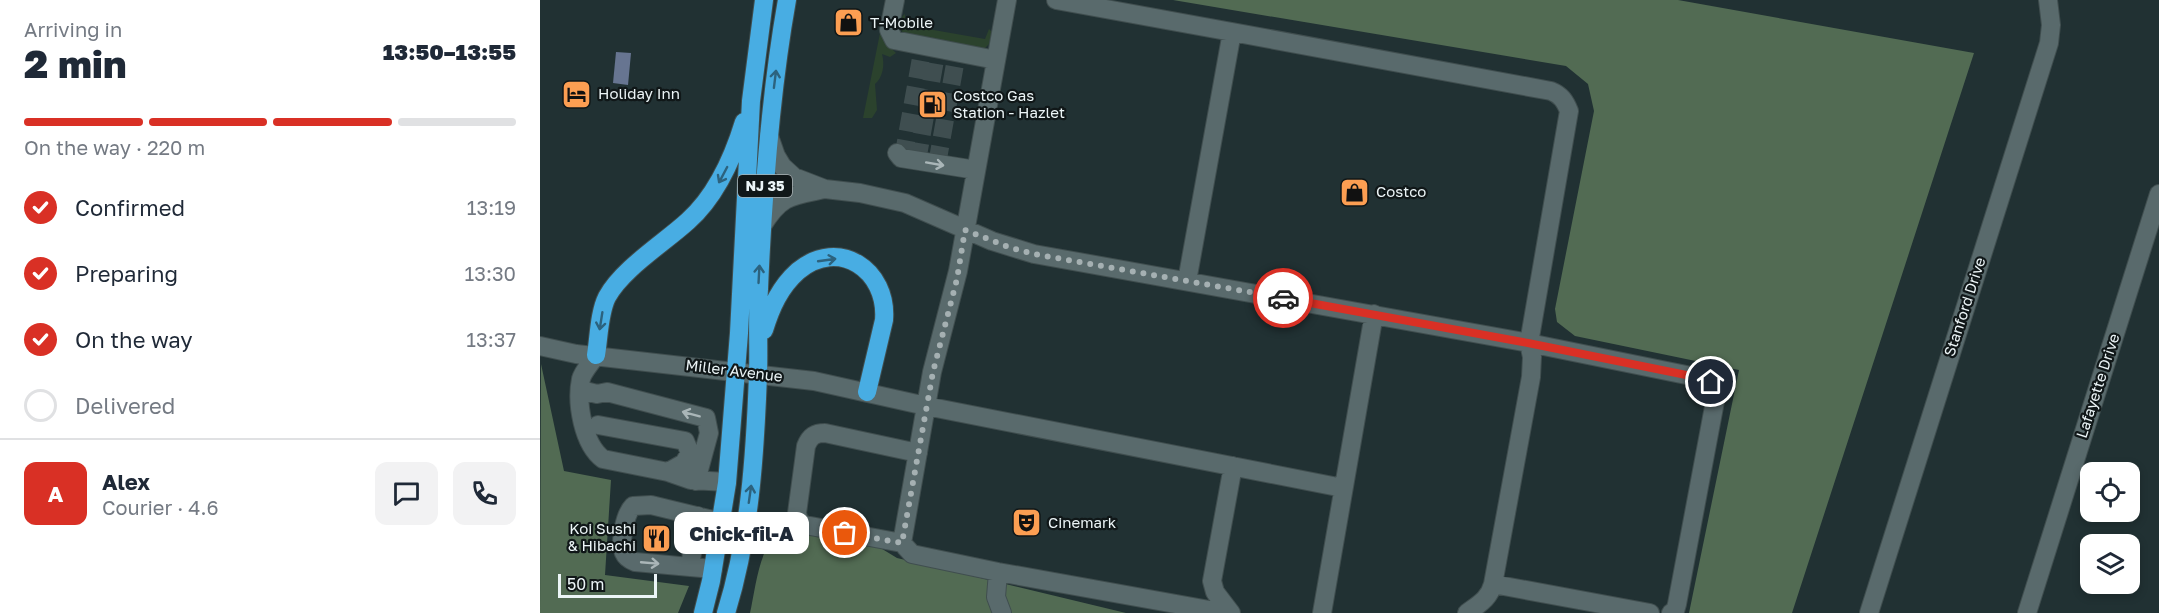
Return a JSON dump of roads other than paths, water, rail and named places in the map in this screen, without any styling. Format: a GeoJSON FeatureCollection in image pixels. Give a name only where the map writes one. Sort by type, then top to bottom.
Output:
{"type":"FeatureCollection","features":[{"type":"Feature","properties":{"kind":"highway","name":"NJ 35"},"geometry":{"type":"LineString","coordinates":[[703,613],[713,569],[727,482],[739,333],[751,101],[764,0]]}},
{"type":"Feature","properties":{"kind":"highway","name":"NJ 35"},"geometry":{"type":"LineString","coordinates":[[726,613],[737,574],[752,487],[762,226],[769,136],[787,0]]}},
{"type":"Feature","properties":{"kind":"highway"},"geometry":{"type":"LineString","coordinates":[[596,355],[604,305],[608,296],[626,274],[687,222],[710,196],[730,161],[751,101]]}},
{"type":"Feature","properties":{"kind":"highway"},"geometry":{"type":"LineString","coordinates":[[758,349],[774,301],[799,270],[825,259],[850,260],[861,265],[871,274],[879,286],[885,308],[867,392]]}},
{"type":"Feature","properties":{"kind":"street"},"geometry":{"type":"LineString","coordinates":[[902,543],[937,353],[957,279],[1007,0]]}},
{"type":"Feature","properties":{"kind":"street"},"geometry":{"type":"LineString","coordinates":[[1056,0],[1558,94],[1565,101],[1569,111],[1528,343],[1532,357],[1531,377],[1493,584],[1489,596],[1467,613]]}},
{"type":"Feature","properties":{"kind":"street","name":"Stanford Drive"},"geometry":{"type":"LineString","coordinates":[[1869,613],[2049,43],[2051,25],[2048,0]]}},
{"type":"Feature","properties":{"kind":"street"},"geometry":{"type":"LineString","coordinates":[[894,3],[890,30],[892,38],[898,42],[996,60]]}},
{"type":"Feature","properties":{"kind":"street"},"geometry":{"type":"LineString","coordinates":[[1187,281],[1232,32]]}},
{"type":"Feature","properties":{"kind":"street"},"geometry":{"type":"LineString","coordinates":[[769,136],[782,166],[794,177],[825,189],[860,193],[905,203],[965,230],[1011,248],[1034,254],[1528,343],[1706,379],[1715,388],[1716,396],[1677,604],[1675,611],[1671,613]]}},
{"type":"Feature","properties":{"kind":"street"},"geometry":{"type":"LineString","coordinates":[[897,153],[901,158],[976,171]]}},
{"type":"Feature","properties":{"kind":"street"},"geometry":{"type":"LineString","coordinates":[[762,226],[771,211],[782,201],[794,195],[825,189]]}},
{"type":"Feature","properties":{"kind":"street","name":"Lafayette Drive"},"geometry":{"type":"LineString","coordinates":[[2027,613],[2159,194]]}},
{"type":"Feature","properties":{"kind":"street"},"geometry":{"type":"LineString","coordinates":[[1322,613],[1374,315]]}},
{"type":"Feature","properties":{"kind":"street","name":"Miller Avenue"},"geometry":{"type":"LineString","coordinates":[[540,346],[576,354],[814,381],[926,406],[1343,488]]}},
{"type":"Feature","properties":{"kind":"street"},"geometry":{"type":"LineString","coordinates":[[596,355],[581,378],[589,392],[594,417],[601,432],[598,453]]}},
{"type":"Feature","properties":{"kind":"street"},"geometry":{"type":"LineString","coordinates":[[589,392],[580,412],[588,440],[598,453],[696,481],[727,482]]}},
{"type":"Feature","properties":{"kind":"street"},"geometry":{"type":"LineString","coordinates":[[589,392],[607,392],[706,418],[709,433],[696,481]]}},
{"type":"Feature","properties":{"kind":"street"},"geometry":{"type":"LineString","coordinates":[[598,424],[685,441],[690,453],[684,463],[668,472]]}},
{"type":"Feature","properties":{"kind":"street"},"geometry":{"type":"LineString","coordinates":[[918,453],[825,433],[816,434],[810,438],[806,446],[797,516],[801,524],[902,543],[912,554],[998,572],[1226,613]]}},
{"type":"Feature","properties":{"kind":"street"},"geometry":{"type":"LineString","coordinates":[[1231,613],[1215,592],[1212,581],[1233,466]]}},
{"type":"Feature","properties":{"kind":"street"},"geometry":{"type":"LineString","coordinates":[[713,569],[635,562],[628,559],[622,546],[625,524],[628,511],[633,506],[651,505],[721,522]]}},
{"type":"Feature","properties":{"kind":"street"},"geometry":{"type":"LineString","coordinates":[[690,566],[698,516]]}},
{"type":"Feature","properties":{"kind":"street"},"geometry":{"type":"LineString","coordinates":[[998,572],[996,597],[1002,613]]}},
{"type":"Feature","properties":{"kind":"street"},"geometry":{"type":"LineString","coordinates":[[1493,584],[1553,604],[1650,613]]}},
{"type":"Feature","properties":{"kind":"water"},"geometry":{"type":"Polygon","coordinates":[[[616,52],[631,53],[628,85],[613,83],[616,52]]]}},
{"type":"Feature","properties":{"kind":"tunnel"},"geometry":{"type":"LineString","coordinates":[[903,158],[923,47]]}},
{"type":"Feature","properties":{"kind":"tunnel"},"geometry":{"type":"LineString","coordinates":[[917,161],[937,49]]}},
{"type":"Feature","properties":{"kind":"tunnel"},"geometry":{"type":"LineString","coordinates":[[937,164],[957,53]]}},
{"type":"Feature","properties":{"kind":"place","name":"T-Mobile"},"geometry":{"type":"Point","coordinates":[849,23]}},
{"type":"Feature","properties":{"kind":"place","name":"Holiday Inn"},"geometry":{"type":"Point","coordinates":[577,94]}},
{"type":"Feature","properties":{"kind":"place","name":"Costco Gas Station - Hazlet"},"geometry":{"type":"Point","coordinates":[932,105]}},
{"type":"Feature","properties":{"kind":"place","name":"Costco"},"geometry":{"type":"Point","coordinates":[1355,192]}},
{"type":"Feature","properties":{"kind":"place","name":"Cinemark"},"geometry":{"type":"Point","coordinates":[1027,523]}},
{"type":"Feature","properties":{"kind":"place","name":"Chick-fil-A"},"geometry":{"type":"Point","coordinates":[845,533]}},
{"type":"Feature","properties":{"kind":"place","name":"Koi Sushi & Hibachi"},"geometry":{"type":"Point","coordinates":[657,538]}}]}
